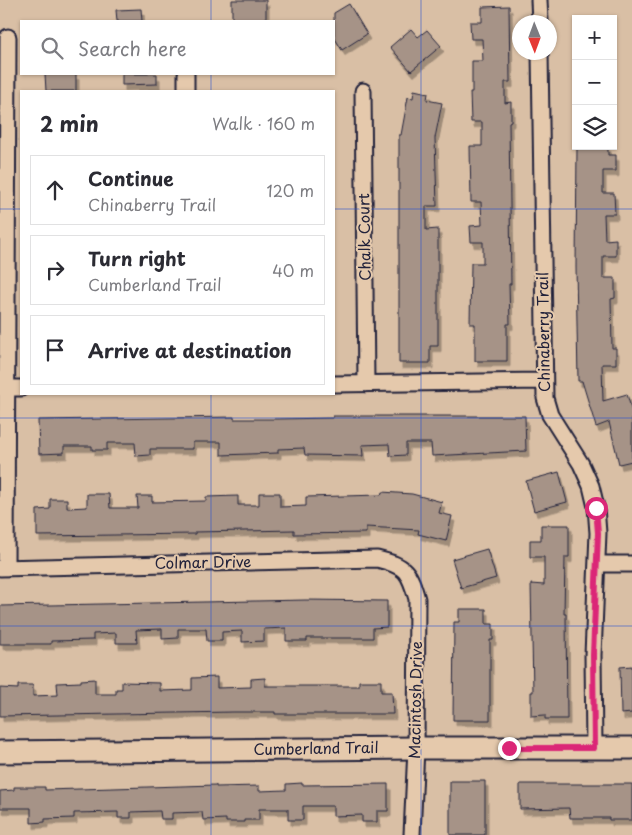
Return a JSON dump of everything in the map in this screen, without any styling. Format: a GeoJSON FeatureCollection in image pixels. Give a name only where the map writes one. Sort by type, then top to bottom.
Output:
{"type":"FeatureCollection","features":[{"type":"Feature","properties":{"kind":"street"},"geometry":{"type":"LineString","coordinates":[[539,0],[540,15]]}},
{"type":"Feature","properties":{"kind":"street"},"geometry":{"type":"LineString","coordinates":[[3,568],[3,388],[8,37]]}},
{"type":"Feature","properties":{"kind":"street","name":"Chinaberry Trail"},"geometry":{"type":"LineString","coordinates":[[540,60],[545,398],[550,415],[581,464],[591,486],[596,508],[598,524],[593,655],[594,748]]}},
{"type":"Feature","properties":{"kind":"street"},"geometry":{"type":"LineString","coordinates":[[186,75],[186,90]]}},
{"type":"Feature","properties":{"kind":"street","name":"Chalk Court"},"geometry":{"type":"LineString","coordinates":[[363,91],[366,384]]}},
{"type":"Feature","properties":{"kind":"street"},"geometry":{"type":"LineString","coordinates":[[335,384],[544,381]]}},
{"type":"Feature","properties":{"kind":"street"},"geometry":{"type":"LineString","coordinates":[[3,388],[20,388]]}},
{"type":"Feature","properties":{"kind":"street","name":"Colmar Drive"},"geometry":{"type":"LineString","coordinates":[[3,568],[377,559],[395,564],[404,569]]}},
{"type":"Feature","properties":{"kind":"street"},"geometry":{"type":"LineString","coordinates":[[597,564],[632,564]]}},
{"type":"Feature","properties":{"kind":"street","name":"Macintosh Drive"},"geometry":{"type":"LineString","coordinates":[[404,569],[412,583],[417,599],[416,748],[412,835]]}},
{"type":"Feature","properties":{"kind":"street","name":"Cumberland Trail"},"geometry":{"type":"LineString","coordinates":[[0,752],[632,748]]}},
{"type":"Feature","properties":{"kind":"building"},"geometry":{"type":"Polygon","coordinates":[[[232,0],[266,0],[266,20],[232,20],[232,0]]]}},
{"type":"Feature","properties":{"kind":"building"},"geometry":{"type":"Polygon","coordinates":[[[349,4],[367,34],[342,50],[335,39],[334,13],[349,4]]]}},
{"type":"Feature","properties":{"kind":"building"},"geometry":{"type":"Polygon","coordinates":[[[509,6],[510,82],[505,82],[505,103],[511,102],[511,121],[509,122],[511,284],[509,284],[510,324],[507,324],[507,361],[475,361],[475,324],[470,324],[471,263],[483,263],[483,242],[471,242],[470,226],[482,225],[481,202],[471,202],[470,146],[482,146],[482,122],[471,122],[470,92],[472,92],[472,61],[483,61],[482,39],[471,39],[470,22],[482,22],[482,7],[509,6]]]}},
{"type":"Feature","properties":{"kind":"building"},"geometry":{"type":"Polygon","coordinates":[[[141,9],[142,20],[117,20],[116,10],[141,9]]]}},
{"type":"Feature","properties":{"kind":"building"},"geometry":{"type":"Polygon","coordinates":[[[411,29],[418,37],[427,30],[441,46],[411,71],[390,47],[411,29]]]}},
{"type":"Feature","properties":{"kind":"building"},"geometry":{"type":"Polygon","coordinates":[[[45,75],[76,75],[76,90],[46,90],[45,75]]]}},
{"type":"Feature","properties":{"kind":"building"},"geometry":{"type":"Polygon","coordinates":[[[122,75],[157,75],[157,84],[122,85],[122,75]]]}},
{"type":"Feature","properties":{"kind":"building"},"geometry":{"type":"Polygon","coordinates":[[[414,90],[428,93],[427,100],[442,103],[435,138],[437,206],[426,206],[426,230],[438,229],[438,346],[430,346],[430,363],[399,363],[399,135],[401,135],[408,97],[413,98],[414,90]]]}},
{"type":"Feature","properties":{"kind":"building"},"geometry":{"type":"Polygon","coordinates":[[[577,150],[608,150],[608,155],[616,155],[616,171],[603,171],[603,193],[614,193],[615,214],[604,214],[605,240],[616,239],[616,256],[603,256],[603,278],[615,278],[615,298],[611,299],[612,348],[616,348],[616,364],[602,364],[603,401],[627,394],[632,412],[632,461],[619,464],[609,422],[596,427],[582,381],[578,381],[577,150]]]}},
{"type":"Feature","properties":{"kind":"building"},"geometry":{"type":"Polygon","coordinates":[[[333,416],[525,416],[526,451],[432,456],[431,443],[406,443],[406,455],[390,456],[389,444],[362,445],[363,456],[305,455],[304,448],[278,449],[278,453],[221,455],[221,442],[193,442],[193,449],[150,449],[150,455],[136,456],[135,443],[107,443],[107,450],[92,450],[92,446],[64,446],[64,453],[39,454],[38,420],[234,417],[234,419],[278,419],[333,418],[333,416]]]}},
{"type":"Feature","properties":{"kind":"building"},"geometry":{"type":"Polygon","coordinates":[[[559,472],[567,502],[534,511],[526,481],[559,472]]]}},
{"type":"Feature","properties":{"kind":"building"},"geometry":{"type":"Polygon","coordinates":[[[382,492],[412,494],[442,502],[439,513],[452,516],[446,541],[418,534],[419,530],[366,527],[366,533],[294,534],[294,530],[195,532],[195,534],[37,536],[37,510],[50,509],[50,499],[67,499],[67,508],[87,507],[87,494],[109,494],[110,508],[138,508],[137,496],[152,496],[152,502],[206,501],[206,497],[238,496],[238,505],[259,505],[259,493],[280,493],[280,507],[306,506],[306,497],[381,495],[382,492]]]}},
{"type":"Feature","properties":{"kind":"building"},"geometry":{"type":"Polygon","coordinates":[[[541,525],[569,525],[569,557],[565,557],[564,614],[566,614],[567,719],[545,719],[545,715],[531,716],[531,692],[533,692],[531,584],[544,585],[544,557],[530,557],[530,540],[541,540],[541,525]]]}},
{"type":"Feature","properties":{"kind":"building"},"geometry":{"type":"Polygon","coordinates":[[[487,549],[496,578],[461,588],[452,559],[487,549]]]}},
{"type":"Feature","properties":{"kind":"building"},"geometry":{"type":"Polygon","coordinates":[[[306,600],[387,601],[387,627],[373,628],[373,638],[307,638],[307,641],[286,641],[286,628],[264,629],[264,641],[242,642],[242,631],[222,632],[222,641],[207,641],[206,629],[178,629],[178,638],[162,639],[162,629],[136,630],[137,643],[116,643],[116,633],[93,634],[93,640],[51,641],[51,644],[0,644],[0,606],[306,600]]]}},
{"type":"Feature","properties":{"kind":"building"},"geometry":{"type":"Polygon","coordinates":[[[459,609],[486,609],[486,624],[493,624],[493,640],[490,640],[490,720],[453,720],[454,622],[459,622],[459,609]]]}},
{"type":"Feature","properties":{"kind":"building"},"geometry":{"type":"Polygon","coordinates":[[[632,666],[632,713],[621,714],[620,667],[632,666]]]}},
{"type":"Feature","properties":{"kind":"building"},"geometry":{"type":"Polygon","coordinates":[[[217,677],[217,688],[251,687],[251,679],[265,678],[265,686],[359,686],[359,681],[381,681],[381,692],[392,692],[393,714],[234,712],[0,716],[0,688],[18,689],[18,685],[33,685],[33,696],[58,695],[57,683],[81,682],[81,680],[95,679],[95,694],[116,694],[116,689],[122,689],[122,682],[160,683],[160,691],[192,690],[192,678],[217,677]]]}},
{"type":"Feature","properties":{"kind":"building"},"geometry":{"type":"Polygon","coordinates":[[[450,781],[485,781],[485,835],[450,835],[450,781]]]}},
{"type":"Feature","properties":{"kind":"building"},"geometry":{"type":"Polygon","coordinates":[[[302,783],[302,785],[388,784],[388,811],[377,811],[377,822],[362,822],[362,815],[333,816],[333,806],[303,806],[303,820],[288,820],[288,809],[259,809],[259,820],[244,820],[244,822],[226,822],[226,819],[203,820],[202,812],[172,813],[172,819],[161,819],[160,811],[131,812],[131,818],[118,818],[118,812],[74,813],[74,818],[45,819],[45,822],[31,823],[31,808],[0,808],[0,791],[14,790],[14,787],[45,787],[45,790],[216,785],[216,787],[259,786],[259,791],[286,790],[286,784],[302,783]]]}},
{"type":"Feature","properties":{"kind":"building"},"geometry":{"type":"Polygon","coordinates":[[[520,784],[632,784],[632,820],[570,818],[569,808],[520,809],[520,784]]]}},
{"type":"Feature","properties":{"kind":"route"},"geometry":{"type":"LineString","coordinates":[[509,748],[594,748],[593,655],[598,533],[596,508]]}}]}
